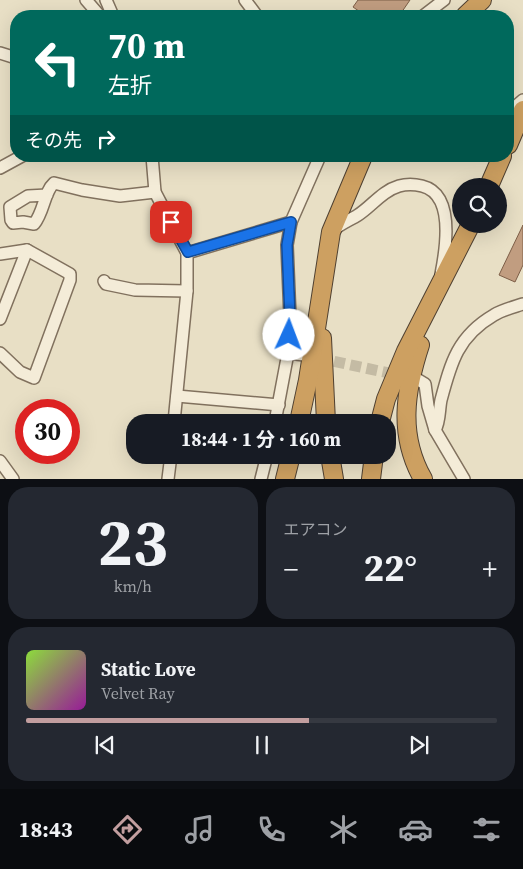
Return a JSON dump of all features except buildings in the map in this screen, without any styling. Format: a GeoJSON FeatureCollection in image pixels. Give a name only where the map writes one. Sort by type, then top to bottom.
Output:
{"type":"FeatureCollection","features":[{"type":"Feature","properties":{"kind":"highway"},"geometry":{"type":"LineString","coordinates":[[471,10],[482,0]]}},
{"type":"Feature","properties":{"kind":"highway"},"geometry":{"type":"LineString","coordinates":[[514,131],[523,110]]}},
{"type":"Feature","properties":{"kind":"highway"},"geometry":{"type":"LineString","coordinates":[[301,414],[308,380],[331,232],[360,162]]}},
{"type":"Feature","properties":{"kind":"highway"},"geometry":{"type":"LineString","coordinates":[[492,178],[499,162]]}},
{"type":"Feature","properties":{"kind":"highway"},"geometry":{"type":"LineString","coordinates":[[382,414],[386,399],[406,351],[466,233]]}},
{"type":"Feature","properties":{"kind":"highway"},"geometry":{"type":"LineString","coordinates":[[321,290],[326,414]]}},
{"type":"Feature","properties":{"kind":"highway"},"geometry":{"type":"LineString","coordinates":[[424,479],[411,450],[406,425],[406,402],[410,374],[436,292]]}},
{"type":"Feature","properties":{"kind":"highway"},"geometry":{"type":"LineString","coordinates":[[285,479],[289,464]]}},
{"type":"Feature","properties":{"kind":"highway"},"geometry":{"type":"LineString","coordinates":[[332,464],[334,479]]}},
{"type":"Feature","properties":{"kind":"highway"},"geometry":{"type":"LineString","coordinates":[[371,479],[373,464]]}},
{"type":"Feature","properties":{"kind":"street"},"geometry":{"type":"LineString","coordinates":[[86,0],[95,10]]}},
{"type":"Feature","properties":{"kind":"street"},"geometry":{"type":"LineString","coordinates":[[431,10],[444,0]]}},
{"type":"Feature","properties":{"kind":"street"},"geometry":{"type":"LineString","coordinates":[[0,168],[11,162]]}},
{"type":"Feature","properties":{"kind":"street"},"geometry":{"type":"LineString","coordinates":[[152,162],[155,192],[188,252],[187,291],[175,414]]}},
{"type":"Feature","properties":{"kind":"street"},"geometry":{"type":"LineString","coordinates":[[277,414],[288,353],[290,317],[287,245],[291,222],[317,162]]}},
{"type":"Feature","properties":{"kind":"street"},"geometry":{"type":"LineString","coordinates":[[47,195],[54,183],[120,196],[155,192]]}},
{"type":"Feature","properties":{"kind":"street"},"geometry":{"type":"LineString","coordinates":[[331,232],[360,214],[388,191],[400,185],[414,184],[436,193],[443,206],[445,221],[443,265],[436,292]]}},
{"type":"Feature","properties":{"kind":"street"},"geometry":{"type":"LineString","coordinates":[[188,252],[291,222]]}},
{"type":"Feature","properties":{"kind":"street"},"geometry":{"type":"LineString","coordinates":[[0,254],[27,250],[70,274],[70,280],[34,378],[20,372],[0,353]]}},
{"type":"Feature","properties":{"kind":"street"},"geometry":{"type":"LineString","coordinates":[[0,319],[27,250]]}},
{"type":"Feature","properties":{"kind":"street"},"geometry":{"type":"LineString","coordinates":[[104,281],[106,284],[135,290],[187,291]]}},
{"type":"Feature","properties":{"kind":"street"},"geometry":{"type":"LineString","coordinates":[[434,430],[438,426],[439,409],[450,364],[466,336],[494,314],[523,304]]}},
{"type":"Feature","properties":{"kind":"street"},"geometry":{"type":"LineString","coordinates":[[288,353],[304,355]]}},
{"type":"Feature","properties":{"kind":"street"},"geometry":{"type":"LineString","coordinates":[[415,378],[425,384],[434,430],[464,479]]}},
{"type":"Feature","properties":{"kind":"street"},"geometry":{"type":"LineString","coordinates":[[177,396],[279,405]]}},
{"type":"Feature","properties":{"kind":"street"},"geometry":{"type":"LineString","coordinates":[[0,461],[12,479]]}},
{"type":"Feature","properties":{"kind":"street"},"geometry":{"type":"LineString","coordinates":[[168,479],[169,464]]}},
{"type":"Feature","properties":{"kind":"street"},"geometry":{"type":"LineString","coordinates":[[261,479],[265,464]]}},
{"type":"Feature","properties":{"kind":"tunnel"},"geometry":{"type":"LineString","coordinates":[[318,358],[403,376]]}},
{"type":"Feature","properties":{"kind":"route"},"geometry":{"type":"LineString","coordinates":[[171,222],[188,252],[291,222],[287,245],[289,335]]}}]}
